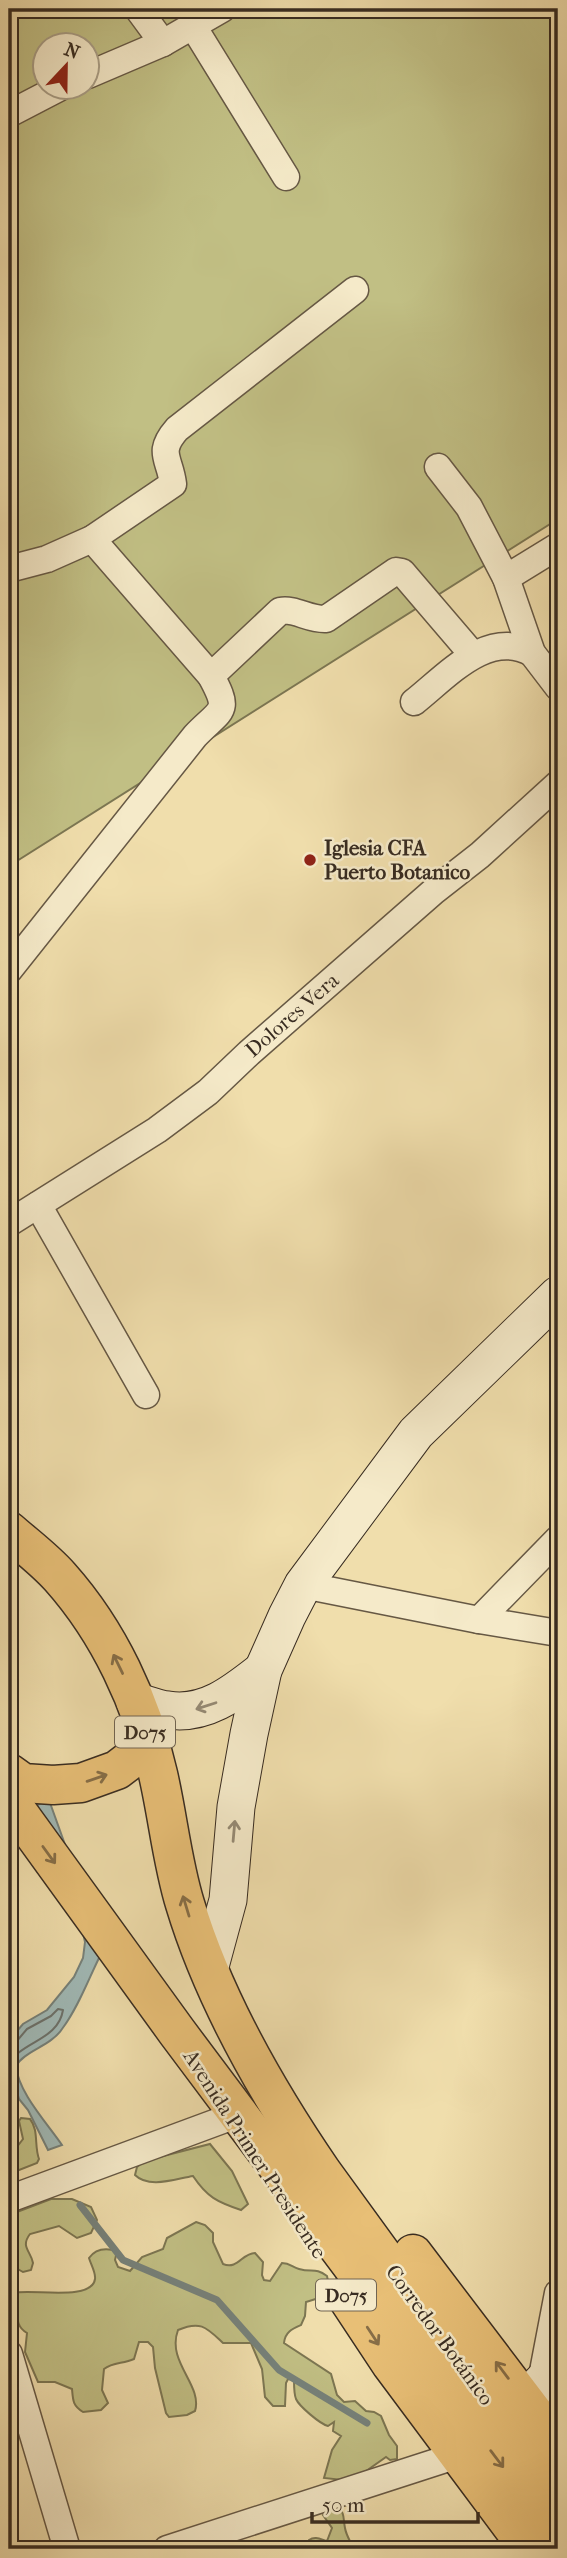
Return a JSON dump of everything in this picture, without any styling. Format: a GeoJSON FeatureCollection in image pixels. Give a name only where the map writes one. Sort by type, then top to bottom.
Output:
{"type":"FeatureCollection","features":[{"type":"Feature","properties":{"kind":"highway","name":"D075"},"geometry":{"type":"LineString","coordinates":[[15,1537],[58,1575],[82,1604],[107,1643],[141,1718],[158,1771],[185,1905],[214,1981],[291,2127],[309,2180]]}},
{"type":"Feature","properties":{"kind":"highway"},"geometry":{"type":"LineString","coordinates":[[9,1773],[23,1783],[53,1785],[81,1783],[117,1770],[134,1757],[141,1718]]}},
{"type":"Feature","properties":{"kind":"highway","name":"D075"},"geometry":{"type":"LineString","coordinates":[[9,1800],[177,2032],[309,2180]]}},
{"type":"Feature","properties":{"kind":"highway","name":"D075"},"geometry":{"type":"LineString","coordinates":[[214,1981],[286,2096],[398,2234],[542,2383],[558,2445]]}},
{"type":"Feature","properties":{"kind":"highway","name":"Avenida Primer Presidente"},"geometry":{"type":"LineString","coordinates":[[177,2032],[228,2118],[391,2364],[529,2549]]}},
{"type":"Feature","properties":{"kind":"highway","name":"Corredor Botánico"},"geometry":{"type":"LineString","coordinates":[[309,2180],[558,2497]]}},
{"type":"Feature","properties":{"kind":"highway","name":"Corredor Botánico"},"geometry":{"type":"LineString","coordinates":[[309,2180],[558,2541]]}},
{"type":"Feature","properties":{"kind":"street"},"geometry":{"type":"LineString","coordinates":[[138,9],[163,43]]}},
{"type":"Feature","properties":{"kind":"street"},"geometry":{"type":"LineString","coordinates":[[102,69],[163,43],[222,9]]}},
{"type":"Feature","properties":{"kind":"street"},"geometry":{"type":"LineString","coordinates":[[192,26],[286,177]]}},
{"type":"Feature","properties":{"kind":"street"},"geometry":{"type":"LineString","coordinates":[[9,114],[32,102]]}},
{"type":"Feature","properties":{"kind":"street"},"geometry":{"type":"LineString","coordinates":[[9,569],[47,559],[92,539],[173,484],[164,453],[168,439],[177,429],[355,290]]}},
{"type":"Feature","properties":{"kind":"street"},"geometry":{"type":"LineString","coordinates":[[438,467],[469,507],[506,578],[532,653],[558,687]]}},
{"type":"Feature","properties":{"kind":"street"},"geometry":{"type":"LineString","coordinates":[[9,970],[195,736],[222,707],[223,699],[211,676],[92,539]]}},
{"type":"Feature","properties":{"kind":"street"},"geometry":{"type":"LineString","coordinates":[[506,578],[558,546]]}},
{"type":"Feature","properties":{"kind":"street"},"geometry":{"type":"LineString","coordinates":[[211,676],[280,611],[287,610],[303,616],[326,619],[396,571],[402,572],[473,655]]}},
{"type":"Feature","properties":{"kind":"street"},"geometry":{"type":"LineString","coordinates":[[414,702],[473,655],[503,644],[520,647],[532,653]]}},
{"type":"Feature","properties":{"kind":"street","name":"Dolores Vera"},"geometry":{"type":"LineString","coordinates":[[18,1213],[157,1130],[208,1091],[558,784]]}},
{"type":"Feature","properties":{"kind":"street"},"geometry":{"type":"LineString","coordinates":[[18,1213],[146,1395]]}},
{"type":"Feature","properties":{"kind":"street"},"geometry":{"type":"LineString","coordinates":[[214,1981],[228,1900],[236,1807],[268,1654],[303,1585],[416,1433],[558,1294]]}},
{"type":"Feature","properties":{"kind":"street"},"geometry":{"type":"LineString","coordinates":[[480,1620],[558,1539]]}},
{"type":"Feature","properties":{"kind":"street"},"geometry":{"type":"LineString","coordinates":[[303,1585],[558,1633]]}},
{"type":"Feature","properties":{"kind":"street"},"geometry":{"type":"LineString","coordinates":[[141,1718],[168,1710],[194,1710],[213,1704],[236,1691],[263,1670]]}},
{"type":"Feature","properties":{"kind":"street"},"geometry":{"type":"LineString","coordinates":[[9,2199],[228,2118]]}},
{"type":"Feature","properties":{"kind":"street"},"geometry":{"type":"LineString","coordinates":[[542,2383],[558,2293]]}},
{"type":"Feature","properties":{"kind":"street"},"geometry":{"type":"LineString","coordinates":[[9,2354],[67,2549]]}},
{"type":"Feature","properties":{"kind":"street"},"geometry":{"type":"LineString","coordinates":[[167,2549],[458,2455]]}},
{"type":"Feature","properties":{"kind":"shaded area"},"geometry":{"type":"Polygon","coordinates":[[[9,9],[558,9],[558,519],[9,866],[9,9]]]}},
{"type":"Feature","properties":{"kind":"shaded area"},"geometry":{"type":"Polygon","coordinates":[[[21,2118],[30,2119],[33,2123],[39,2159],[37,2163],[9,2174],[9,2153],[23,2139],[19,2121],[21,2118]]]}},
{"type":"Feature","properties":{"kind":"shaded area"},"geometry":{"type":"Polygon","coordinates":[[[210,2144],[232,2171],[248,2204],[241,2210],[213,2198],[193,2176],[155,2182],[135,2175],[137,2167],[144,2161],[210,2144]]]}},
{"type":"Feature","properties":{"kind":"shaded area"},"geometry":{"type":"Polygon","coordinates":[[[51,2199],[72,2199],[91,2207],[97,2220],[91,2233],[77,2238],[59,2226],[30,2234],[26,2246],[33,2263],[31,2270],[23,2272],[9,2264],[9,2215],[51,2199]]]}},
{"type":"Feature","properties":{"kind":"shaded area"},"geometry":{"type":"Polygon","coordinates":[[[196,2222],[205,2225],[213,2233],[213,2242],[223,2264],[232,2265],[255,2253],[263,2262],[264,2280],[270,2281],[282,2263],[327,2276],[330,2291],[322,2297],[306,2302],[301,2325],[287,2334],[284,2343],[331,2374],[337,2395],[344,2402],[355,2401],[366,2411],[381,2416],[397,2446],[397,2459],[390,2460],[386,2457],[352,2481],[324,2478],[332,2450],[341,2436],[333,2431],[334,2422],[328,2426],[324,2425],[301,2406],[295,2397],[294,2380],[288,2379],[286,2383],[285,2406],[273,2406],[265,2397],[262,2369],[251,2343],[223,2343],[203,2327],[192,2326],[178,2330],[177,2353],[196,2401],[195,2411],[187,2415],[169,2417],[166,2413],[153,2347],[148,2342],[139,2342],[134,2359],[104,2369],[102,2390],[108,2403],[101,2410],[83,2412],[74,2403],[72,2389],[55,2382],[38,2382],[25,2352],[27,2333],[20,2326],[17,2311],[12,2305],[14,2293],[83,2290],[91,2286],[95,2279],[89,2258],[95,2252],[106,2249],[117,2251],[115,2260],[118,2267],[130,2271],[142,2257],[163,2249],[167,2238],[196,2222]]]}},
{"type":"Feature","properties":{"kind":"shaded area"},"geometry":{"type":"Polygon","coordinates":[[[330,2506],[338,2506],[342,2511],[346,2533],[354,2549],[310,2549],[311,2539],[327,2541],[332,2528],[323,2515],[330,2506]]]}},
{"type":"Feature","properties":{"kind":"water"},"geometry":{"type":"Polygon","coordinates":[[[49,1800],[101,1945],[100,1956],[68,2021],[57,2035],[25,2056],[16,2066],[27,2097],[62,2145],[48,2150],[28,2110],[19,2099],[9,2065],[9,2044],[23,2024],[47,2010],[74,1977],[83,1958],[85,1942],[70,1875],[56,1854],[37,1805],[49,1800]]]}},
{"type":"Feature","properties":{"kind":"waterway"},"geometry":{"type":"LineString","coordinates":[[80,2205],[123,2260],[217,2300],[279,2370],[367,2423]]}},
{"type":"Feature","properties":{"kind":"place","name":"Iglesia CFA Puerto Botanico"},"geometry":{"type":"Point","coordinates":[310,860]}}]}
